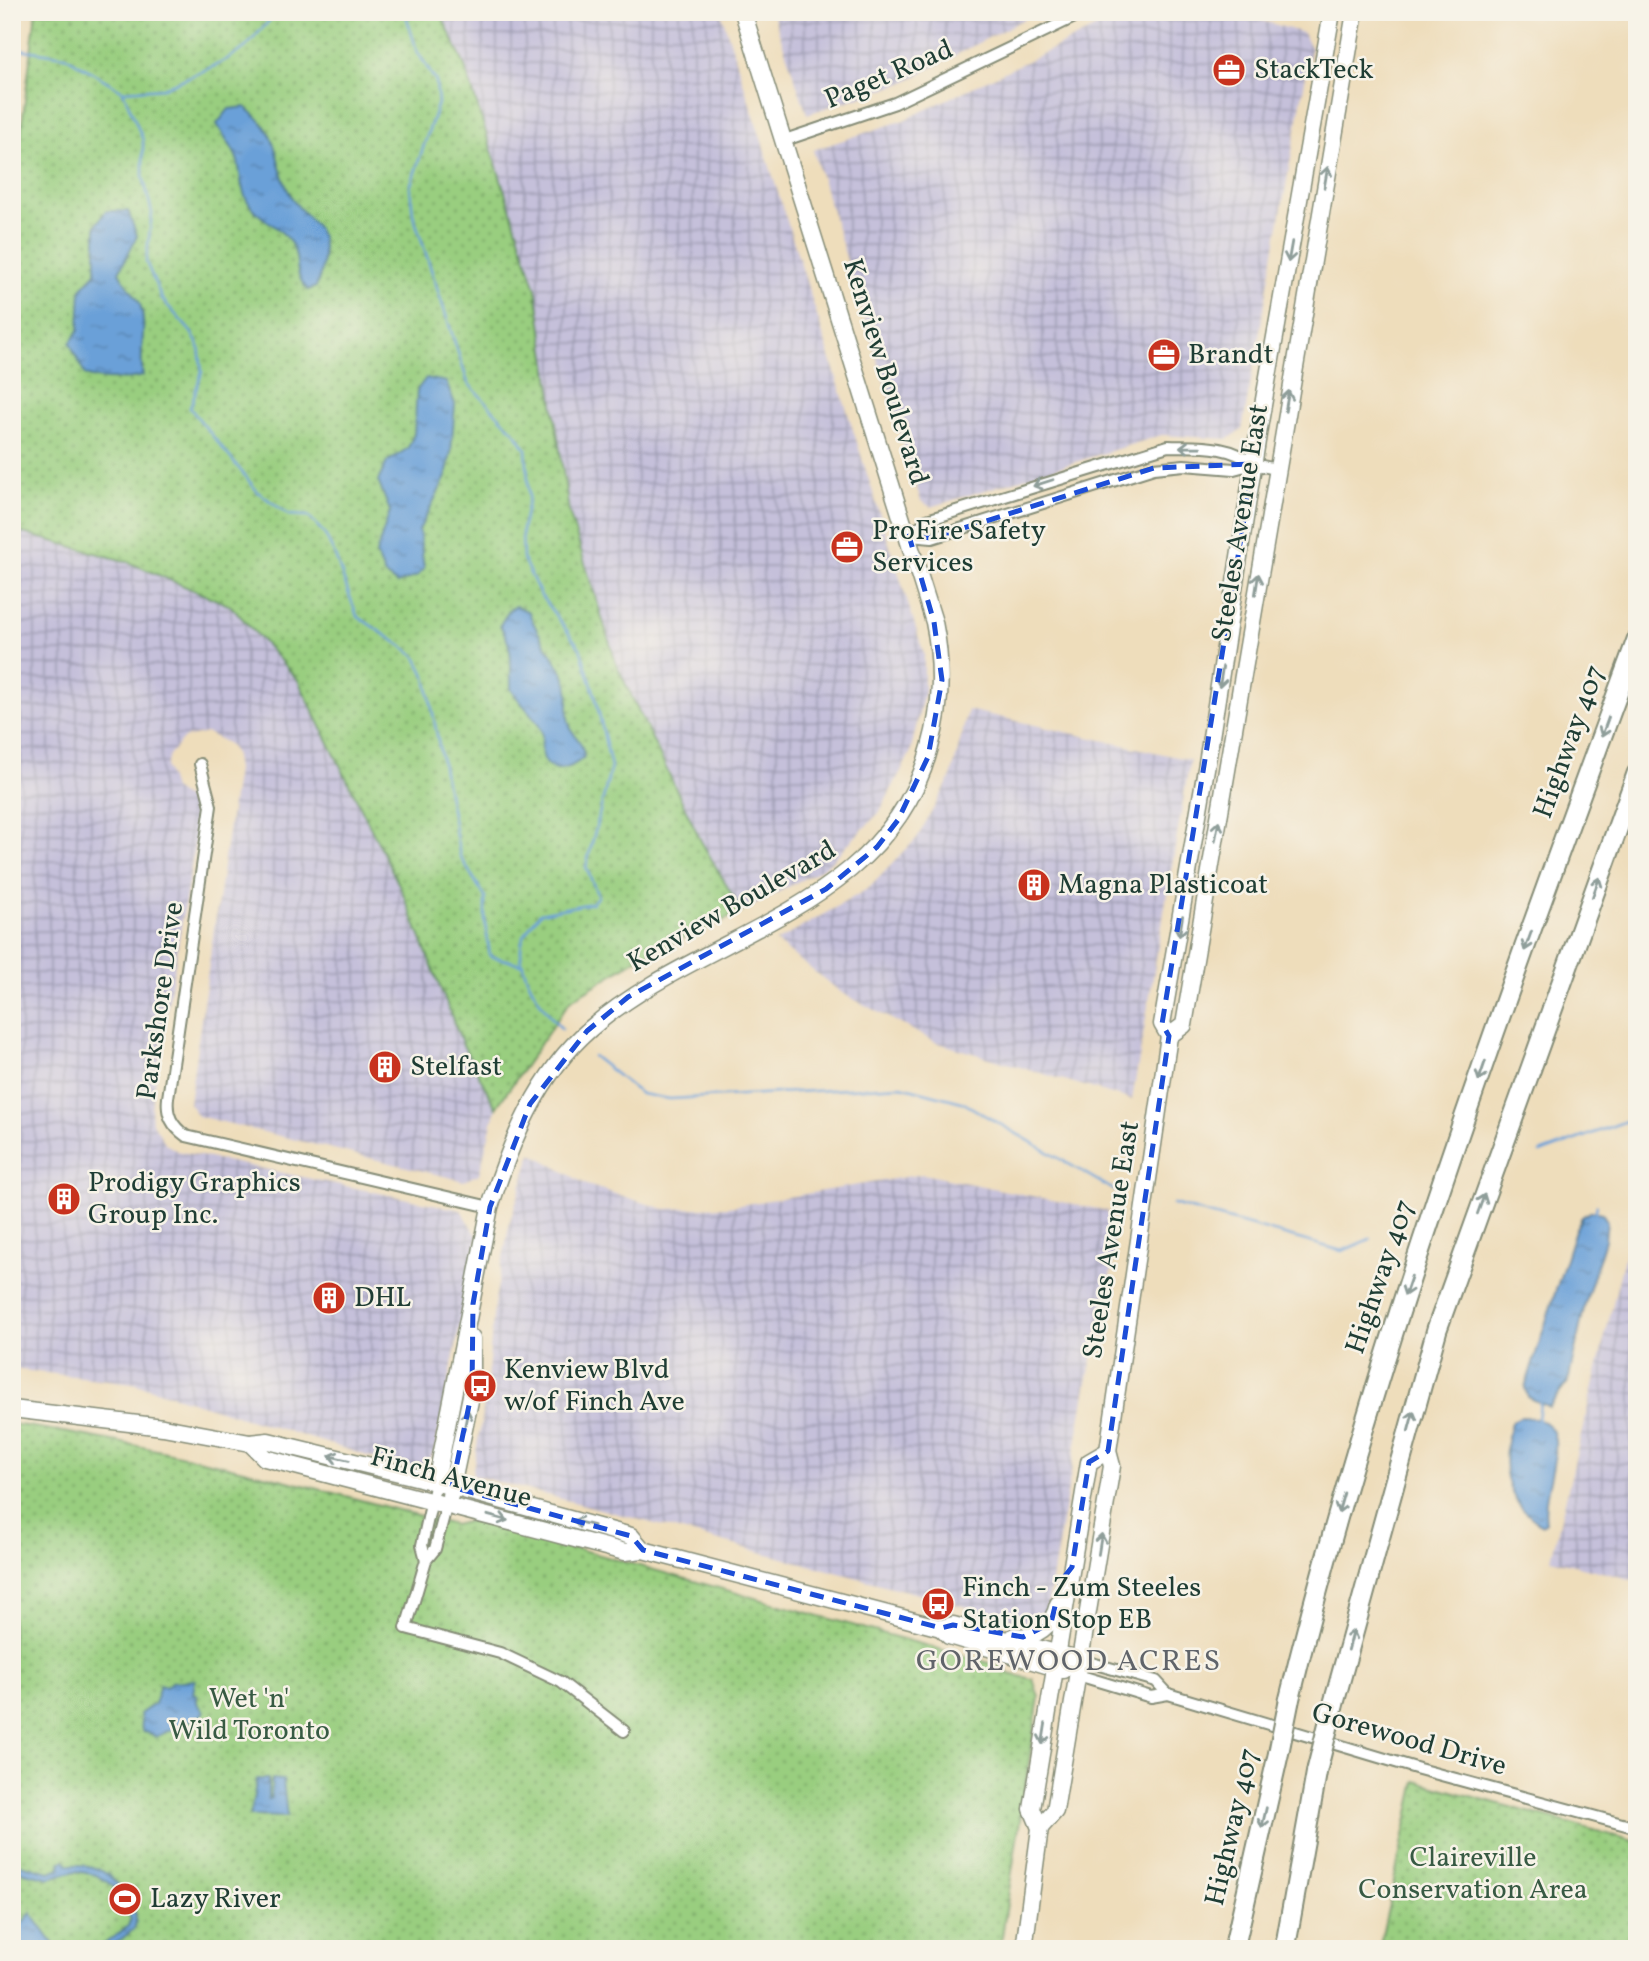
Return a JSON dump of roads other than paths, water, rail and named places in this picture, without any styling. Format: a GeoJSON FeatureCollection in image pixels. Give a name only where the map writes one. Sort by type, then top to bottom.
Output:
{"type":"FeatureCollection","features":[{"type":"Feature","properties":{"kind":"highway","name":"Highway 407"},"geometry":{"type":"LineString","coordinates":[[1234,1949],[1289,1701],[1373,1389],[1500,1019],[1637,640]]}},
{"type":"Feature","properties":{"kind":"highway"},"geometry":{"type":"LineString","coordinates":[[1285,1949],[1317,1770],[1437,1329],[1637,774]]}},
{"type":"Feature","properties":{"kind":"main road","name":"Kenview Boulevard"},"geometry":{"type":"LineString","coordinates":[[436,1482],[490,1207],[530,1104],[555,1067],[587,1031],[628,997],[826,889],[877,847],[898,820],[919,785],[938,719],[942,680],[934,622],[743,12]]}},
{"type":"Feature","properties":{"kind":"main road","name":"Steeles Avenue East"},"geometry":{"type":"LineString","coordinates":[[1169,1036],[1184,1025],[1355,12]]}},
{"type":"Feature","properties":{"kind":"main road","name":"Steeles Avenue East"},"geometry":{"type":"LineString","coordinates":[[1040,1828],[1055,1811],[1112,1466],[1108,1451],[1169,1036],[1162,1024],[1224,657],[1326,13]]}},
{"type":"Feature","properties":{"kind":"main road","name":"Kenview Boulevard"},"geometry":{"type":"LineString","coordinates":[[440,1502],[452,1486],[472,1391],[473,1304]]}},
{"type":"Feature","properties":{"kind":"main road","name":"Finch Avenue"},"geometry":{"type":"LineString","coordinates":[[12,1409],[163,1427],[250,1443],[268,1441],[452,1486],[631,1536],[643,1550]]}},
{"type":"Feature","properties":{"kind":"main road","name":"Finch Avenue"},"geometry":{"type":"LineString","coordinates":[[250,1443],[265,1458],[625,1552],[643,1550],[947,1626],[1079,1668]]}},
{"type":"Feature","properties":{"kind":"main road","name":"Steeles Avenue East"},"geometry":{"type":"LineString","coordinates":[[1024,1949],[1040,1828],[1032,1809],[1089,1462],[1108,1451]]}},
{"type":"Feature","properties":{"kind":"main road"},"geometry":{"type":"LineString","coordinates":[[947,1626],[962,1624],[1023,1637],[1037,1633],[1054,1618],[1061,1581],[1072,1567]]}},
{"type":"Feature","properties":{"kind":"street","name":"Paget Road"},"geometry":{"type":"LineString","coordinates":[[785,140],[895,103],[1085,12]]}},
{"type":"Feature","properties":{"kind":"street"},"geometry":{"type":"LineString","coordinates":[[909,536],[927,520],[1108,462],[1168,446],[1238,452],[1253,464]]}},
{"type":"Feature","properties":{"kind":"street"},"geometry":{"type":"LineString","coordinates":[[1108,462],[1114,481]]}},
{"type":"Feature","properties":{"kind":"street"},"geometry":{"type":"LineString","coordinates":[[909,536],[932,538],[1154,468],[1184,465],[1234,469],[1253,464],[1276,468]]}},
{"type":"Feature","properties":{"kind":"street","name":"Parkshore Drive"},"geometry":{"type":"LineString","coordinates":[[200,764],[211,806],[168,1098],[167,1110],[171,1121],[186,1136],[490,1207]]}},
{"type":"Feature","properties":{"kind":"street"},"geometry":{"type":"LineString","coordinates":[[436,1482],[440,1502],[422,1545],[426,1560],[406,1628],[500,1653],[561,1682],[624,1731]]}},
{"type":"Feature","properties":{"kind":"street","name":"Gorewood Drive"},"geometry":{"type":"LineString","coordinates":[[1079,1668],[1151,1697],[1168,1694],[1419,1769],[1637,1828]]}},
{"type":"Feature","properties":{"kind":"street","name":"Gorewood Drive"},"geometry":{"type":"LineString","coordinates":[[1079,1668],[1156,1681],[1168,1694]]}},
{"type":"Feature","properties":{"kind":"water"},"geometry":{"type":"Polygon","coordinates":[[[245,107],[267,129],[293,200],[321,234],[321,270],[316,287],[308,290],[298,273],[292,245],[281,232],[257,213],[247,200],[237,158],[217,124],[229,109],[245,107]]]}},
{"type":"Feature","properties":{"kind":"water"},"geometry":{"type":"Polygon","coordinates":[[[106,211],[128,211],[137,236],[119,272],[139,301],[142,313],[143,376],[114,379],[85,375],[70,343],[79,330],[81,289],[96,273],[96,225],[106,211]]]}},
{"type":"Feature","properties":{"kind":"water"},"geometry":{"type":"Polygon","coordinates":[[[426,378],[446,382],[455,404],[451,452],[446,477],[419,530],[424,569],[417,576],[397,584],[385,575],[376,554],[390,511],[378,481],[387,462],[408,448],[414,434],[417,390],[426,378]]]}},
{"type":"Feature","properties":{"kind":"water"},"geometry":{"type":"Polygon","coordinates":[[[516,606],[529,612],[566,680],[569,723],[584,757],[566,768],[549,766],[542,749],[542,732],[539,725],[511,689],[510,649],[500,625],[509,610],[516,606]]]}},
{"type":"Feature","properties":{"kind":"water"},"geometry":{"type":"Polygon","coordinates":[[[1592,1211],[1602,1213],[1607,1221],[1605,1240],[1585,1304],[1568,1382],[1549,1407],[1528,1397],[1525,1388],[1575,1230],[1582,1217],[1592,1211]]]}},
{"type":"Feature","properties":{"kind":"water"},"geometry":{"type":"Polygon","coordinates":[[[1520,1417],[1539,1420],[1551,1428],[1555,1440],[1546,1522],[1542,1525],[1519,1504],[1507,1480],[1505,1466],[1511,1422],[1520,1417]]]}},
{"type":"Feature","properties":{"kind":"water"},"geometry":{"type":"Polygon","coordinates":[[[195,1680],[193,1694],[197,1694],[197,1703],[204,1712],[200,1716],[156,1737],[142,1730],[140,1714],[154,1704],[160,1685],[166,1687],[171,1682],[195,1680]]]}},
{"type":"Feature","properties":{"kind":"water"},"geometry":{"type":"Polygon","coordinates":[[[257,1779],[268,1779],[268,1799],[271,1798],[272,1779],[283,1780],[287,1817],[250,1816],[257,1779]]]}},
{"type":"Feature","properties":{"kind":"water","name":"Lazy River"},"geometry":{"type":"Polygon","coordinates":[[[65,1860],[69,1865],[88,1866],[104,1872],[123,1890],[132,1906],[136,1916],[134,1929],[109,1949],[102,1949],[103,1945],[128,1926],[131,1919],[113,1886],[96,1875],[76,1871],[49,1878],[12,1869],[12,1863],[17,1863],[50,1872],[60,1868],[61,1861],[65,1860]]]}},
{"type":"Feature","properties":{"kind":"water"},"geometry":{"type":"Polygon","coordinates":[[[31,1913],[57,1949],[12,1949],[12,1934],[31,1913]]]}},
{"type":"Feature","properties":{"kind":"waterway"},"geometry":{"type":"LineString","coordinates":[[12,48],[65,56],[123,91],[163,88],[219,64],[245,48],[277,12]]}},
{"type":"Feature","properties":{"kind":"waterway"},"geometry":{"type":"LineString","coordinates":[[405,12],[417,51],[436,82],[438,103],[410,187],[413,214],[468,383],[517,435],[526,449],[529,497],[522,530],[523,559],[541,596],[580,648],[595,695],[611,767],[586,867],[598,896],[592,903],[540,913],[524,936],[521,947],[525,973],[531,986],[562,1029]]}},
{"type":"Feature","properties":{"kind":"waterway"},"geometry":{"type":"LineString","coordinates":[[123,91],[143,140],[143,176],[152,213],[146,262],[162,299],[191,332],[199,346],[202,372],[190,408],[258,492],[289,515],[308,516],[324,533],[357,616],[415,655],[426,677],[460,856],[485,897],[490,956],[522,964]]}},
{"type":"Feature","properties":{"kind":"waterway"},"geometry":{"type":"LineString","coordinates":[[593,1056],[641,1094],[670,1099],[901,1086],[962,1102],[1119,1193]]}},
{"type":"Feature","properties":{"kind":"waterway"},"geometry":{"type":"LineString","coordinates":[[1540,1153],[1637,1117]]}},
{"type":"Feature","properties":{"kind":"waterway"},"geometry":{"type":"LineString","coordinates":[[1173,1204],[1342,1251],[1370,1239]]}},
{"type":"Feature","properties":{"kind":"waterway"},"geometry":{"type":"LineString","coordinates":[[1595,1215],[1597,1205]]}},
{"type":"Feature","properties":{"kind":"waterway"},"geometry":{"type":"LineString","coordinates":[[1538,1420],[1540,1403]]}},
{"type":"Feature","properties":{"kind":"place","name":"StackTeck"},"geometry":{"type":"Point","coordinates":[1229,70]}},
{"type":"Feature","properties":{"kind":"place","name":"Brandt"},"geometry":{"type":"Point","coordinates":[1164,355]}},
{"type":"Feature","properties":{"kind":"place","name":"ProFire Safety Services"},"geometry":{"type":"Point","coordinates":[847,547]}},
{"type":"Feature","properties":{"kind":"place","name":"Magna Plasticoat"},"geometry":{"type":"Point","coordinates":[1034,885]}},
{"type":"Feature","properties":{"kind":"place","name":"Stelfast"},"geometry":{"type":"Point","coordinates":[385,1067]}},
{"type":"Feature","properties":{"kind":"place","name":"Prodigy Graphics Group Inc."},"geometry":{"type":"Point","coordinates":[64,1199]}},
{"type":"Feature","properties":{"kind":"place","name":"DHL"},"geometry":{"type":"Point","coordinates":[329,1298]}},
{"type":"Feature","properties":{"kind":"place","name":"Kenview Blvd w/of Finch Ave"},"geometry":{"type":"Point","coordinates":[480,1386]}},
{"type":"Feature","properties":{"kind":"place","name":"Finch - Zum Steeles Station Stop EB"},"geometry":{"type":"Point","coordinates":[938,1604]}},
{"type":"Feature","properties":{"kind":"place","name":"Lazy River"},"geometry":{"type":"Point","coordinates":[125,1899]}},
{"type":"Feature","properties":{"kind":"district","name":"GOREWOOD ACRES"},"geometry":{"type":"Point","coordinates":[1069,1662]}},
{"type":"Feature","properties":{"kind":"park label","name":"Wet 'n' Wild Toronto"},"geometry":{"type":"Point","coordinates":[249,1715]}},
{"type":"Feature","properties":{"kind":"park label","name":"Claireville Conservation Area"},"geometry":{"type":"Point","coordinates":[1473,1874]}}]}
